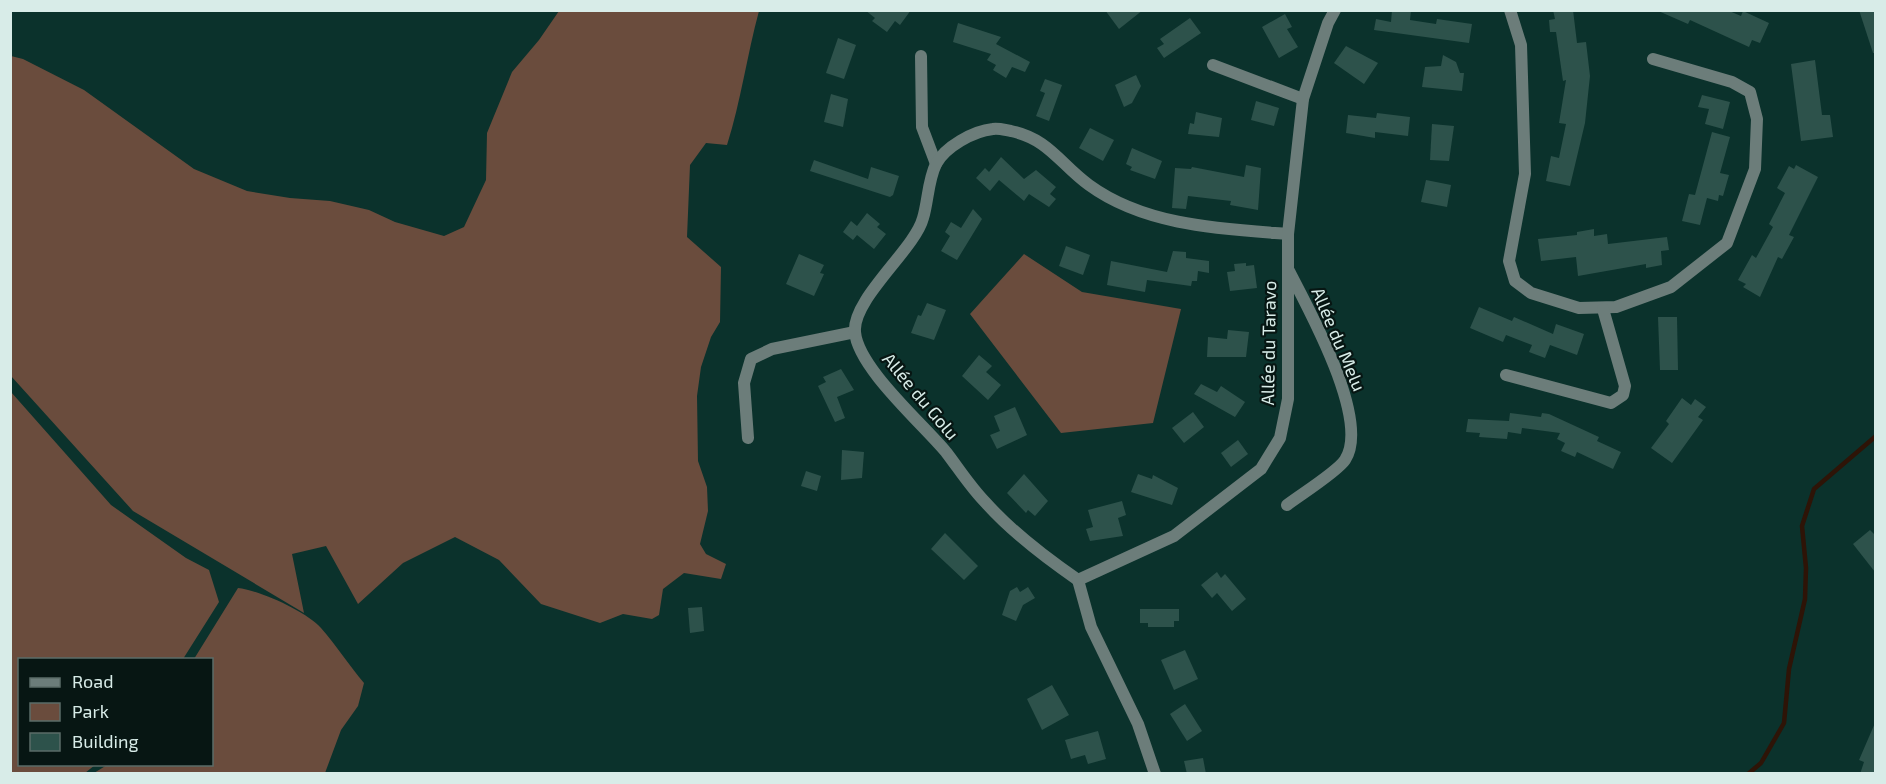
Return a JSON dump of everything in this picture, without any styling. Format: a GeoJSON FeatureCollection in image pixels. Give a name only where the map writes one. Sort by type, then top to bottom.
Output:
{"type":"FeatureCollection","features":[{"type":"Feature","properties":{"kind":"street","name":"Allée du Taravo"},"geometry":{"type":"LineString","coordinates":[[1078,580],[1174,536],[1261,469],[1281,438],[1288,399],[1288,234],[1303,99],[1328,23],[1335,10]]}},
{"type":"Feature","properties":{"kind":"street"},"geometry":{"type":"LineString","coordinates":[[1510,10],[1521,45],[1525,174],[1509,261],[1515,281],[1531,294],[1579,308],[1616,307],[1671,287],[1727,243],[1755,169],[1757,119],[1750,92],[1732,82],[1653,59]]}},
{"type":"Feature","properties":{"kind":"street"},"geometry":{"type":"LineString","coordinates":[[921,56],[922,126],[936,164]]}},
{"type":"Feature","properties":{"kind":"street"},"geometry":{"type":"LineString","coordinates":[[1213,65],[1303,99]]}},
{"type":"Feature","properties":{"kind":"street"},"geometry":{"type":"LineString","coordinates":[[748,438],[744,383],[751,359],[772,349],[855,332],[858,316],[870,295],[922,222],[936,164],[965,136],[994,128],[1027,135],[1053,150],[1088,185],[1122,204],[1160,218],[1230,230],[1288,234]]}},
{"type":"Feature","properties":{"kind":"street","name":"Allée du Melu"},"geometry":{"type":"LineString","coordinates":[[1287,267],[1347,398],[1352,440],[1345,461],[1287,505]]}},
{"type":"Feature","properties":{"kind":"street"},"geometry":{"type":"LineString","coordinates":[[1506,375],[1611,403],[1623,395],[1625,386],[1603,309]]}},
{"type":"Feature","properties":{"kind":"street","name":"Allée du Golu"},"geometry":{"type":"LineString","coordinates":[[855,332],[865,358],[896,399],[944,451],[986,504],[1050,560],[1078,580]]}},
{"type":"Feature","properties":{"kind":"street"},"geometry":{"type":"LineString","coordinates":[[1078,580],[1091,627],[1138,724],[1155,774]]}},
{"type":"Feature","properties":{"kind":"green space"},"geometry":{"type":"Polygon","coordinates":[[[559,11],[759,11],[727,145],[706,143],[690,165],[687,237],[721,267],[720,322],[711,337],[701,367],[697,396],[698,461],[707,487],[708,511],[700,544],[706,554],[726,564],[721,579],[684,573],[663,589],[659,615],[652,619],[623,614],[600,623],[541,604],[499,560],[455,537],[403,563],[358,604],[326,546],[292,554],[304,613],[133,511],[11,376],[11,56],[23,59],[84,90],[194,169],[247,191],[290,198],[330,201],[369,210],[395,222],[444,236],[464,227],[486,180],[487,133],[512,72],[539,40],[559,11]]]}},
{"type":"Feature","properties":{"kind":"green space"},"geometry":{"type":"Polygon","coordinates":[[[1024,254],[1082,292],[1181,309],[1153,423],[1061,433],[970,314],[1024,254]]]}},
{"type":"Feature","properties":{"kind":"green space"},"geometry":{"type":"Polygon","coordinates":[[[11,392],[111,505],[186,558],[209,570],[219,602],[184,658],[18,658],[18,766],[94,766],[85,773],[11,773],[11,392]]]}},
{"type":"Feature","properties":{"kind":"green space"},"geometry":{"type":"Polygon","coordinates":[[[238,588],[282,603],[305,615],[321,628],[364,683],[358,706],[341,730],[325,773],[94,773],[105,766],[213,766],[213,658],[195,658],[238,588]]]}},
{"type":"Feature","properties":{"kind":"building"},"geometry":{"type":"Polygon","coordinates":[[[865,10],[911,10],[900,25],[895,21],[887,32],[872,21],[875,18],[865,10]]]}},
{"type":"Feature","properties":{"kind":"building"},"geometry":{"type":"Polygon","coordinates":[[[1105,10],[1143,10],[1119,29],[1105,10]]]}},
{"type":"Feature","properties":{"kind":"building"},"geometry":{"type":"Polygon","coordinates":[[[1392,10],[1411,10],[1410,20],[1436,24],[1437,19],[1472,24],[1469,43],[1374,30],[1376,19],[1391,22],[1392,10]]]}},
{"type":"Feature","properties":{"kind":"building"},"geometry":{"type":"Polygon","coordinates":[[[1553,10],[1573,10],[1577,43],[1586,42],[1590,76],[1585,123],[1570,186],[1546,181],[1551,156],[1559,158],[1566,124],[1559,123],[1566,80],[1563,81],[1556,32],[1550,32],[1549,20],[1555,19],[1553,10]]]}},
{"type":"Feature","properties":{"kind":"building"},"geometry":{"type":"Polygon","coordinates":[[[1656,10],[1727,10],[1741,16],[1743,11],[1769,23],[1760,43],[1752,40],[1749,47],[1690,20],[1688,24],[1656,10]]]}},
{"type":"Feature","properties":{"kind":"building"},"geometry":{"type":"Polygon","coordinates":[[[1859,10],[1875,10],[1875,53],[1873,53],[1859,10]]]}},
{"type":"Feature","properties":{"kind":"building"},"geometry":{"type":"Polygon","coordinates":[[[1285,14],[1292,27],[1287,29],[1298,47],[1279,58],[1262,27],[1285,14]]]}},
{"type":"Feature","properties":{"kind":"building"},"geometry":{"type":"Polygon","coordinates":[[[1190,18],[1201,33],[1164,58],[1157,48],[1164,44],[1160,39],[1190,18]]]}},
{"type":"Feature","properties":{"kind":"building"},"geometry":{"type":"Polygon","coordinates":[[[958,23],[1001,37],[996,44],[1030,62],[1025,72],[1012,67],[1006,78],[993,70],[996,65],[987,60],[991,54],[953,42],[958,23]]]}},
{"type":"Feature","properties":{"kind":"building"},"geometry":{"type":"Polygon","coordinates":[[[838,38],[856,45],[844,79],[826,73],[838,38]]]}},
{"type":"Feature","properties":{"kind":"building"},"geometry":{"type":"Polygon","coordinates":[[[1346,46],[1378,63],[1364,84],[1334,63],[1346,46]]]}},
{"type":"Feature","properties":{"kind":"building"},"geometry":{"type":"Polygon","coordinates":[[[1443,55],[1456,62],[1460,73],[1464,73],[1462,91],[1422,87],[1425,67],[1441,66],[1443,55]]]}},
{"type":"Feature","properties":{"kind":"building"},"geometry":{"type":"Polygon","coordinates":[[[1815,60],[1822,115],[1830,115],[1833,137],[1801,141],[1791,64],[1815,60]]]}},
{"type":"Feature","properties":{"kind":"building"},"geometry":{"type":"Polygon","coordinates":[[[1136,75],[1141,86],[1132,103],[1124,107],[1115,85],[1136,75]]]}},
{"type":"Feature","properties":{"kind":"building"},"geometry":{"type":"Polygon","coordinates":[[[1045,79],[1062,85],[1049,121],[1036,116],[1045,93],[1040,91],[1045,79]]]}},
{"type":"Feature","properties":{"kind":"building"},"geometry":{"type":"Polygon","coordinates":[[[831,94],[848,99],[843,127],[824,122],[831,94]]]}},
{"type":"Feature","properties":{"kind":"building"},"geometry":{"type":"Polygon","coordinates":[[[1702,95],[1730,102],[1723,129],[1705,124],[1709,109],[1698,107],[1702,95]]]}},
{"type":"Feature","properties":{"kind":"building"},"geometry":{"type":"Polygon","coordinates":[[[1256,101],[1279,108],[1274,126],[1251,120],[1256,101]]]}},
{"type":"Feature","properties":{"kind":"building"},"geometry":{"type":"Polygon","coordinates":[[[1196,112],[1222,118],[1219,137],[1188,134],[1190,123],[1194,124],[1196,112]]]}},
{"type":"Feature","properties":{"kind":"building"},"geometry":{"type":"Polygon","coordinates":[[[1377,113],[1410,117],[1408,136],[1375,132],[1375,138],[1346,133],[1348,115],[1376,118],[1377,113]]]}},
{"type":"Feature","properties":{"kind":"building"},"geometry":{"type":"Polygon","coordinates":[[[1432,124],[1454,126],[1449,161],[1430,160],[1432,124]]]}},
{"type":"Feature","properties":{"kind":"building"},"geometry":{"type":"Polygon","coordinates":[[[1090,128],[1114,140],[1103,161],[1079,148],[1090,128]]]}},
{"type":"Feature","properties":{"kind":"building"},"geometry":{"type":"Polygon","coordinates":[[[1712,132],[1730,137],[1720,173],[1729,175],[1723,196],[1719,195],[1718,201],[1707,198],[1700,225],[1682,221],[1689,194],[1695,195],[1712,132]]]}},
{"type":"Feature","properties":{"kind":"building"},"geometry":{"type":"Polygon","coordinates":[[[1132,148],[1162,161],[1155,179],[1130,170],[1132,167],[1126,164],[1132,148]]]}},
{"type":"Feature","properties":{"kind":"building"},"geometry":{"type":"Polygon","coordinates":[[[1001,157],[1024,179],[1036,170],[1056,187],[1050,194],[1056,199],[1049,207],[1029,194],[1024,201],[999,180],[990,191],[976,178],[985,168],[989,172],[1001,157]]]}},
{"type":"Feature","properties":{"kind":"building"},"geometry":{"type":"Polygon","coordinates":[[[814,160],[868,179],[871,167],[899,176],[893,195],[890,197],[810,171],[814,160]]]}},
{"type":"Feature","properties":{"kind":"building"},"geometry":{"type":"Polygon","coordinates":[[[1246,165],[1261,168],[1258,210],[1230,205],[1231,201],[1188,196],[1186,209],[1172,208],[1175,168],[1191,169],[1192,167],[1244,177],[1246,165]]]}},
{"type":"Feature","properties":{"kind":"building"},"geometry":{"type":"Polygon","coordinates":[[[1796,165],[1818,177],[1789,235],[1794,237],[1782,259],[1778,257],[1760,297],[1743,287],[1746,284],[1738,280],[1752,255],[1756,258],[1773,227],[1769,224],[1785,193],[1777,188],[1789,166],[1794,169],[1796,165]]]}},
{"type":"Feature","properties":{"kind":"building"},"geometry":{"type":"Polygon","coordinates":[[[1426,180],[1451,185],[1447,207],[1421,202],[1426,180]]]}},
{"type":"Feature","properties":{"kind":"building"},"geometry":{"type":"Polygon","coordinates":[[[973,209],[982,219],[957,260],[941,251],[950,236],[945,232],[951,222],[961,228],[973,209]]]}},
{"type":"Feature","properties":{"kind":"building"},"geometry":{"type":"Polygon","coordinates":[[[867,213],[880,224],[877,227],[886,234],[874,249],[857,235],[853,240],[843,232],[851,221],[857,226],[867,213]]]}},
{"type":"Feature","properties":{"kind":"building"},"geometry":{"type":"Polygon","coordinates":[[[1594,229],[1594,236],[1607,234],[1608,244],[1667,237],[1669,250],[1661,251],[1662,265],[1646,268],[1646,264],[1578,276],[1576,257],[1541,261],[1538,239],[1577,235],[1577,232],[1594,229]]]}},
{"type":"Feature","properties":{"kind":"building"},"geometry":{"type":"Polygon","coordinates":[[[1066,246],[1090,255],[1083,275],[1059,266],[1066,246]]]}},
{"type":"Feature","properties":{"kind":"building"},"geometry":{"type":"Polygon","coordinates":[[[1173,251],[1186,252],[1186,258],[1209,261],[1209,273],[1198,271],[1197,281],[1192,281],[1191,286],[1147,280],[1145,292],[1107,285],[1111,261],[1167,272],[1173,251]]]}},
{"type":"Feature","properties":{"kind":"building"},"geometry":{"type":"Polygon","coordinates":[[[799,254],[824,265],[820,273],[824,274],[814,296],[786,284],[799,254]]]}},
{"type":"Feature","properties":{"kind":"building"},"geometry":{"type":"Polygon","coordinates":[[[1246,263],[1246,266],[1254,265],[1257,288],[1230,291],[1227,272],[1235,271],[1234,264],[1246,263]]]}},
{"type":"Feature","properties":{"kind":"building"},"geometry":{"type":"Polygon","coordinates":[[[927,303],[946,310],[934,340],[911,333],[918,315],[921,316],[927,303]]]}},
{"type":"Feature","properties":{"kind":"building"},"geometry":{"type":"Polygon","coordinates":[[[1479,307],[1512,321],[1514,317],[1553,334],[1556,324],[1584,334],[1577,355],[1550,345],[1545,358],[1529,352],[1532,345],[1506,335],[1503,342],[1470,328],[1479,307]]]}},
{"type":"Feature","properties":{"kind":"building"},"geometry":{"type":"Polygon","coordinates":[[[1658,317],[1677,317],[1678,370],[1660,370],[1658,317]]]}},
{"type":"Feature","properties":{"kind":"building"},"geometry":{"type":"Polygon","coordinates":[[[1228,330],[1249,332],[1246,357],[1207,357],[1208,337],[1227,339],[1228,330]]]}},
{"type":"Feature","properties":{"kind":"building"},"geometry":{"type":"Polygon","coordinates":[[[979,355],[992,366],[986,372],[1001,385],[988,400],[962,376],[979,355]]]}},
{"type":"Feature","properties":{"kind":"building"},"geometry":{"type":"Polygon","coordinates":[[[841,369],[854,390],[837,397],[845,418],[835,422],[818,386],[826,382],[823,377],[841,369]]]}},
{"type":"Feature","properties":{"kind":"building"},"geometry":{"type":"Polygon","coordinates":[[[1201,384],[1217,392],[1221,386],[1245,402],[1235,417],[1194,394],[1201,384]]]}},
{"type":"Feature","properties":{"kind":"building"},"geometry":{"type":"Polygon","coordinates":[[[1682,398],[1691,405],[1695,399],[1706,407],[1698,417],[1703,420],[1672,463],[1651,448],[1669,424],[1666,421],[1682,398]]]}},
{"type":"Feature","properties":{"kind":"building"},"geometry":{"type":"Polygon","coordinates":[[[1015,407],[1027,435],[997,449],[990,435],[1000,431],[994,416],[1015,407]]]}},
{"type":"Feature","properties":{"kind":"building"},"geometry":{"type":"Polygon","coordinates":[[[1193,412],[1204,427],[1184,443],[1172,428],[1193,412]]]}},
{"type":"Feature","properties":{"kind":"building"},"geometry":{"type":"Polygon","coordinates":[[[1510,413],[1541,417],[1542,413],[1549,414],[1599,437],[1597,441],[1621,452],[1613,469],[1577,452],[1575,457],[1561,451],[1565,443],[1557,439],[1560,433],[1522,428],[1521,434],[1508,432],[1507,439],[1479,437],[1480,433],[1466,432],[1468,419],[1509,421],[1510,413]]]}},
{"type":"Feature","properties":{"kind":"building"},"geometry":{"type":"Polygon","coordinates":[[[1238,440],[1248,454],[1231,467],[1221,453],[1238,440]]]}},
{"type":"Feature","properties":{"kind":"building"},"geometry":{"type":"Polygon","coordinates":[[[842,450],[864,452],[862,478],[841,480],[842,450]]]}},
{"type":"Feature","properties":{"kind":"building"},"geometry":{"type":"Polygon","coordinates":[[[806,471],[821,476],[817,491],[801,486],[806,471]]]}},
{"type":"Feature","properties":{"kind":"building"},"geometry":{"type":"Polygon","coordinates":[[[1024,474],[1048,501],[1035,516],[1028,510],[1026,513],[1007,493],[1024,474]]]}},
{"type":"Feature","properties":{"kind":"building"},"geometry":{"type":"Polygon","coordinates":[[[1138,474],[1152,479],[1153,475],[1178,488],[1172,505],[1131,492],[1138,474]]]}},
{"type":"Feature","properties":{"kind":"building"},"geometry":{"type":"Polygon","coordinates":[[[1122,501],[1126,515],[1118,518],[1123,536],[1090,541],[1086,529],[1093,527],[1088,510],[1122,501]]]}},
{"type":"Feature","properties":{"kind":"building"},"geometry":{"type":"Polygon","coordinates":[[[1870,530],[1875,535],[1875,572],[1853,544],[1870,530]]]}},
{"type":"Feature","properties":{"kind":"building"},"geometry":{"type":"Polygon","coordinates":[[[945,533],[978,566],[964,580],[931,549],[945,533]]]}},
{"type":"Feature","properties":{"kind":"building"},"geometry":{"type":"Polygon","coordinates":[[[1217,572],[1221,578],[1225,574],[1246,599],[1232,611],[1217,593],[1212,598],[1201,585],[1217,572]]]}},
{"type":"Feature","properties":{"kind":"building"},"geometry":{"type":"Polygon","coordinates":[[[1017,587],[1020,592],[1028,587],[1035,598],[1023,605],[1016,621],[1002,615],[1010,591],[1017,587]]]}},
{"type":"Feature","properties":{"kind":"building"},"geometry":{"type":"Polygon","coordinates":[[[702,607],[704,631],[690,633],[688,608],[702,607]]]}},
{"type":"Feature","properties":{"kind":"building"},"geometry":{"type":"Polygon","coordinates":[[[1140,609],[1179,609],[1179,621],[1174,621],[1174,627],[1148,627],[1148,623],[1140,623],[1140,609]]]}},
{"type":"Feature","properties":{"kind":"building"},"geometry":{"type":"Polygon","coordinates":[[[1185,650],[1198,679],[1174,690],[1161,660],[1185,650]]]}},
{"type":"Feature","properties":{"kind":"building"},"geometry":{"type":"Polygon","coordinates":[[[1052,685],[1069,715],[1042,730],[1027,699],[1052,685]]]}},
{"type":"Feature","properties":{"kind":"building"},"geometry":{"type":"Polygon","coordinates":[[[1185,704],[1202,731],[1187,741],[1170,714],[1185,704]]]}},
{"type":"Feature","properties":{"kind":"building"},"geometry":{"type":"Polygon","coordinates":[[[1875,723],[1875,774],[1860,774],[1864,762],[1859,760],[1875,723]]]}},
{"type":"Feature","properties":{"kind":"building"},"geometry":{"type":"Polygon","coordinates":[[[1098,731],[1106,759],[1088,764],[1085,755],[1071,759],[1065,740],[1098,731]]]}},
{"type":"Feature","properties":{"kind":"building"},"geometry":{"type":"Polygon","coordinates":[[[1203,758],[1206,774],[1187,774],[1184,761],[1203,758]]]}},
{"type":"Feature","properties":{"kind":"waterway"},"geometry":{"type":"LineString","coordinates":[[1748,774],[1761,763],[1784,723],[1789,669],[1805,599],[1806,568],[1802,526],[1814,489],[1876,436]]}}]}
